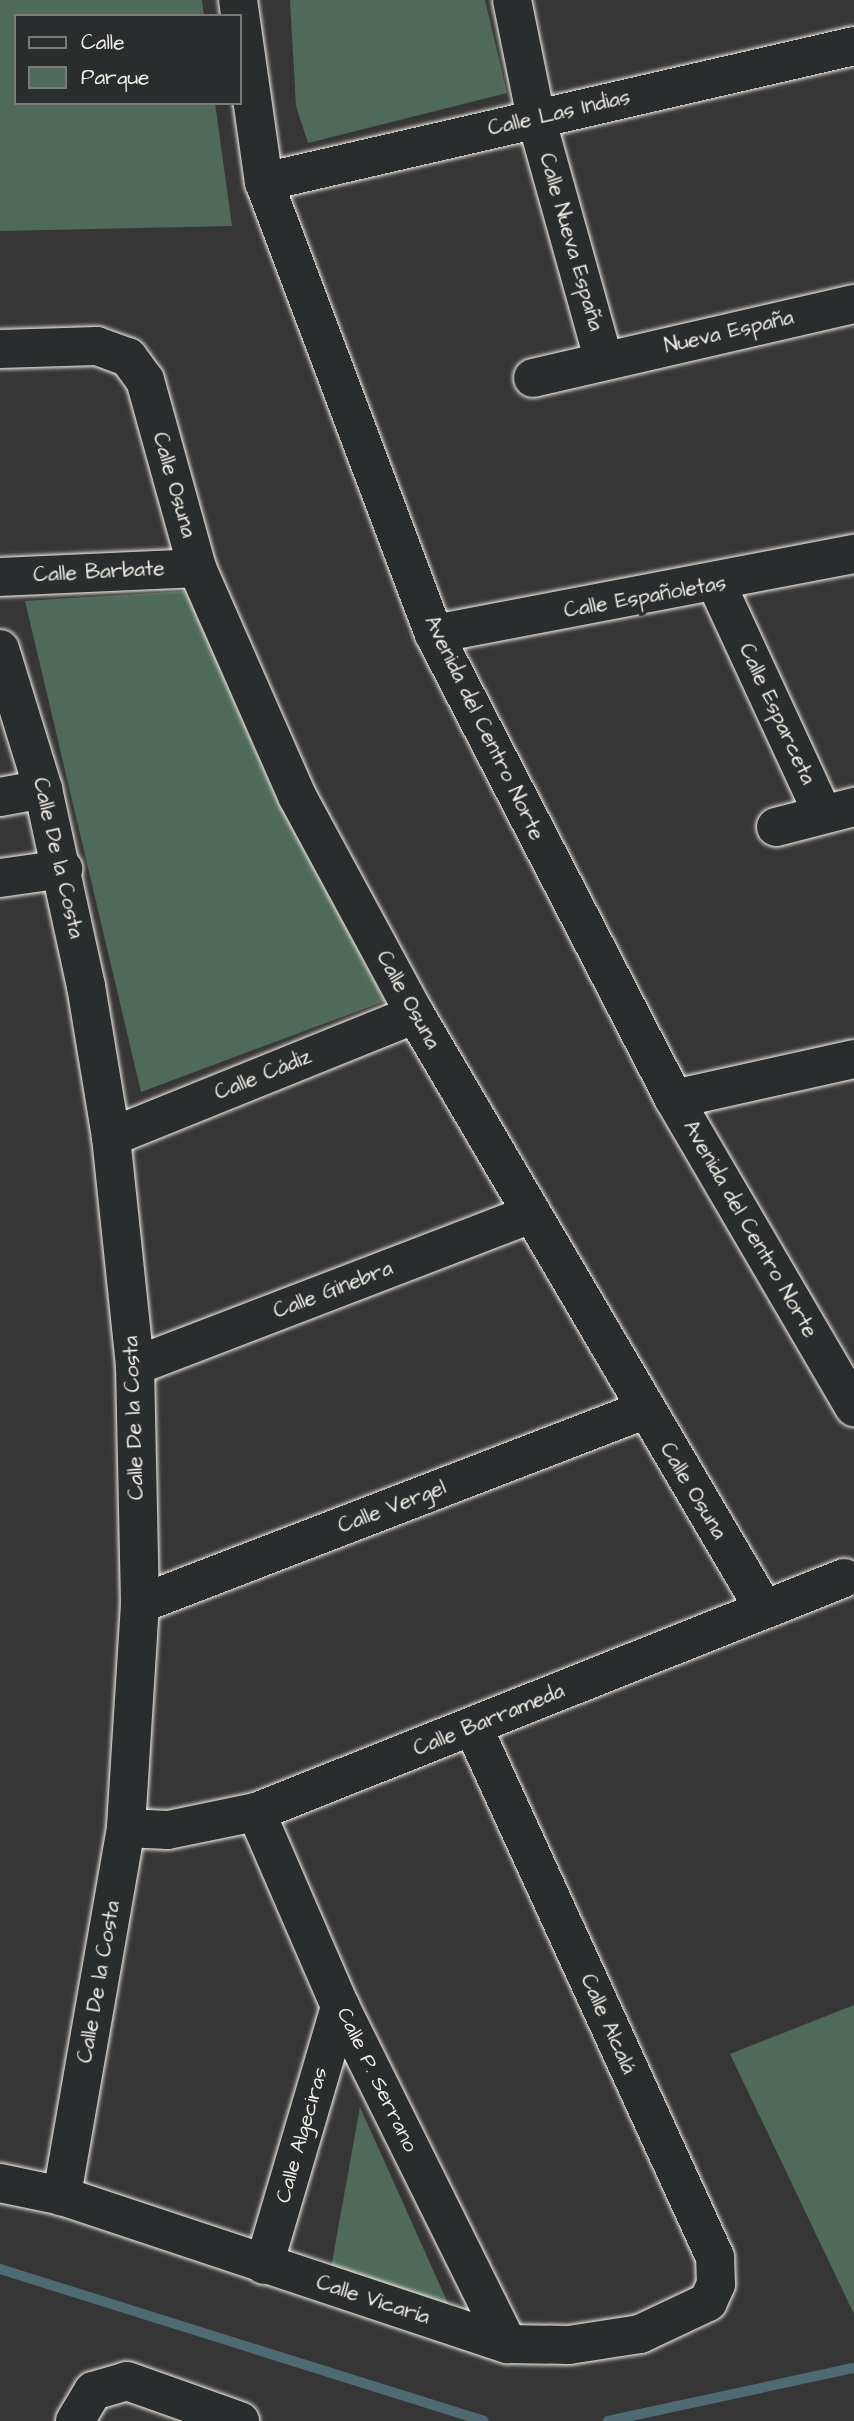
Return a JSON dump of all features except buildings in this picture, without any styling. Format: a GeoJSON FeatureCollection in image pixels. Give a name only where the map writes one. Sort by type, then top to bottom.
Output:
{"type":"FeatureCollection","features":[{"type":"Feature","properties":{"kind":"street","name":"Calle Nueva España"},"geometry":{"type":"LineString","coordinates":[[512,0],[536,118],[604,361]]}},
{"type":"Feature","properties":{"kind":"street","name":"Avenida del Centro Norte"},"geometry":{"type":"LineString","coordinates":[[242,28],[264,182],[435,634],[674,1099],[854,1407]]}},
{"type":"Feature","properties":{"kind":"street","name":"Calle Las Indias"},"geometry":{"type":"LineString","coordinates":[[264,182],[854,46]]}},
{"type":"Feature","properties":{"kind":"street","name":"Nueva España"},"geometry":{"type":"LineString","coordinates":[[533,378],[854,304]]}},
{"type":"Feature","properties":{"kind":"street","name":"Calle Osuna"},"geometry":{"type":"LineString","coordinates":[[0,349],[97,346],[128,357],[145,380],[197,568],[297,796],[415,1014],[644,1410],[764,1609]]}},
{"type":"Feature","properties":{"kind":"street","name":"Calle Españoletas"},"geometry":{"type":"LineString","coordinates":[[435,634],[717,585],[854,554]]}},
{"type":"Feature","properties":{"kind":"street","name":"Calle Barbate"},"geometry":{"type":"LineString","coordinates":[[0,577],[197,568]]}},
{"type":"Feature","properties":{"kind":"street","name":"Calle Esparceta"},"geometry":{"type":"LineString","coordinates":[[717,585],[838,810]]}},
{"type":"Feature","properties":{"kind":"street","name":"Calle De la Costa"},"geometry":{"type":"LineString","coordinates":[[0,649],[43,789],[64,869],[111,1137],[135,1367],[140,1604],[126,1828],[62,2196]]}},
{"type":"Feature","properties":{"kind":"street"},"geometry":{"type":"LineString","coordinates":[[0,797],[43,789]]}},
{"type":"Feature","properties":{"kind":"street"},"geometry":{"type":"LineString","coordinates":[[776,827],[838,810]]}},
{"type":"Feature","properties":{"kind":"street"},"geometry":{"type":"LineString","coordinates":[[0,878],[64,869]]}},
{"type":"Feature","properties":{"kind":"street","name":"Calle Cádiz"},"geometry":{"type":"LineString","coordinates":[[111,1137],[415,1014]]}},
{"type":"Feature","properties":{"kind":"street"},"geometry":{"type":"LineString","coordinates":[[674,1099],[854,1059]]}},
{"type":"Feature","properties":{"kind":"street","name":"Calle Ginebra"},"geometry":{"type":"LineString","coordinates":[[135,1367],[531,1214]]}},
{"type":"Feature","properties":{"kind":"street","name":"Calle Vergel"},"geometry":{"type":"LineString","coordinates":[[140,1604],[644,1410]]}},
{"type":"Feature","properties":{"kind":"street","name":"Calle Barrameda"},"geometry":{"type":"LineString","coordinates":[[126,1828],[168,1830],[256,1812],[844,1578]]}},
{"type":"Feature","properties":{"kind":"street","name":"Calle Alcalá"},"geometry":{"type":"LineString","coordinates":[[473,1727],[715,2258],[708,2302],[690,2316]]}},
{"type":"Feature","properties":{"kind":"street","name":"Calle P. Serrano"},"geometry":{"type":"LineString","coordinates":[[256,1812],[340,2006],[508,2344]]}},
{"type":"Feature","properties":{"kind":"street","name":"Calle Algeciras"},"geometry":{"type":"LineString","coordinates":[[264,2264],[340,2006]]}},
{"type":"Feature","properties":{"kind":"street","name":"Calle Vicaría"},"geometry":{"type":"LineString","coordinates":[[0,2183],[62,2196],[508,2344],[569,2345],[640,2334],[690,2316]]}},
{"type":"Feature","properties":{"kind":"street"},"geometry":{"type":"LineString","coordinates":[[75,2421],[93,2391],[127,2381],[240,2421]]}},
{"type":"Feature","properties":{"kind":"green space"},"geometry":{"type":"Polygon","coordinates":[[[0,0],[202,0],[204,14],[14,14],[14,105],[215,105],[232,226],[0,231],[0,0]]]}},
{"type":"Feature","properties":{"kind":"green space"},"geometry":{"type":"Polygon","coordinates":[[[290,0],[485,0],[507,93],[308,143],[296,106],[290,0]]]}},
{"type":"Feature","properties":{"kind":"green space"},"geometry":{"type":"Polygon","coordinates":[[[186,591],[274,793],[385,1001],[141,1092],[25,601],[186,591]]]}},
{"type":"Feature","properties":{"kind":"green space"},"geometry":{"type":"Polygon","coordinates":[[[854,2005],[854,2314],[730,2054],[854,2005]]]}},
{"type":"Feature","properties":{"kind":"green space"},"geometry":{"type":"Polygon","coordinates":[[[360,2107],[451,2310],[330,2273],[360,2107]]]}},
{"type":"Feature","properties":{"kind":"waterway"},"geometry":{"type":"LineString","coordinates":[[0,2269],[484,2421]]}},
{"type":"Feature","properties":{"kind":"waterway"},"geometry":{"type":"LineString","coordinates":[[608,2421],[854,2368]]}}]}
